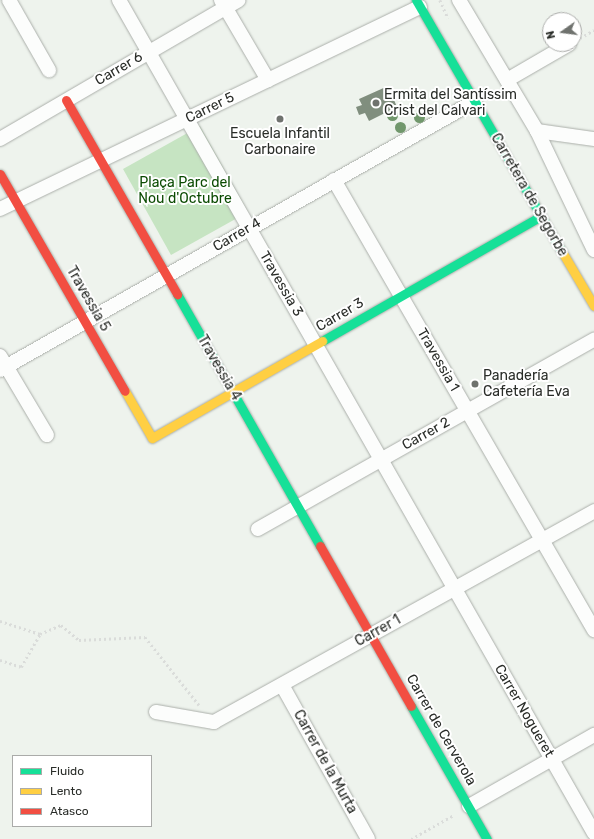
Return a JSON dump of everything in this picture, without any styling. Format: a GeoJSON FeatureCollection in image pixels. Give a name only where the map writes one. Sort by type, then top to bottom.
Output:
{"type":"FeatureCollection","features":[{"type":"Feature","properties":{"kind":"street"},"geometry":{"type":"LineString","coordinates":[[9,0],[50,70]]}},
{"type":"Feature","properties":{"kind":"street","name":"Travessia 3"},"geometry":{"type":"LineString","coordinates":[[119,0],[455,589]]}},
{"type":"Feature","properties":{"kind":"street","name":"Carrer 6"},"geometry":{"type":"LineString","coordinates":[[0,139],[149,52],[224,4],[239,0]]}},
{"type":"Feature","properties":{"kind":"street"},"geometry":{"type":"LineString","coordinates":[[459,0],[537,131],[594,250]]}},
{"type":"Feature","properties":{"kind":"street","name":"Carrer 5"},"geometry":{"type":"LineString","coordinates":[[0,209],[268,80],[418,3]]}},
{"type":"Feature","properties":{"kind":"street","name":"Carretera de Segorbe"},"geometry":{"type":"LineString","coordinates":[[418,3],[594,306]]}},
{"type":"Feature","properties":{"kind":"street"},"geometry":{"type":"LineString","coordinates":[[224,4],[268,80]]}},
{"type":"Feature","properties":{"kind":"street"},"geometry":{"type":"LineString","coordinates":[[507,80],[555,52]]}},
{"type":"Feature","properties":{"kind":"street","name":"Travessia 4"},"geometry":{"type":"LineString","coordinates":[[66,100],[371,635]]}},
{"type":"Feature","properties":{"kind":"street","name":"Carrer 4"},"geometry":{"type":"LineString","coordinates":[[2,364],[85,322],[475,101]]}},
{"type":"Feature","properties":{"kind":"street"},"geometry":{"type":"LineString","coordinates":[[537,131],[594,139]]}},
{"type":"Feature","properties":{"kind":"street","name":"Travessia 5"},"geometry":{"type":"LineString","coordinates":[[0,174],[152,438]]}},
{"type":"Feature","properties":{"kind":"street","name":"Travessia 1"},"geometry":{"type":"LineString","coordinates":[[334,180],[594,630]]}},
{"type":"Feature","properties":{"kind":"street","name":"Carrer 3"},"geometry":{"type":"LineString","coordinates":[[152,438],[541,216]]}},
{"type":"Feature","properties":{"kind":"street","name":"Carrer 2"},"geometry":{"type":"LineString","coordinates":[[258,529],[594,340]]}},
{"type":"Feature","properties":{"kind":"street"},"geometry":{"type":"LineString","coordinates":[[2,364],[47,435]]}},
{"type":"Feature","properties":{"kind":"street","name":"Carrer 1"},"geometry":{"type":"LineString","coordinates":[[214,722],[594,511]]}},
{"type":"Feature","properties":{"kind":"street","name":"Carrer Nogueret"},"geometry":{"type":"LineString","coordinates":[[455,589],[594,833]]}},
{"type":"Feature","properties":{"kind":"street","name":"Carrer de Cerverola"},"geometry":{"type":"LineString","coordinates":[[371,635],[487,839]]}},
{"type":"Feature","properties":{"kind":"street","name":"Carrer de la Murta"},"geometry":{"type":"LineString","coordinates":[[282,685],[368,839]]}},
{"type":"Feature","properties":{"kind":"street"},"geometry":{"type":"LineString","coordinates":[[156,712],[214,722]]}},
{"type":"Feature","properties":{"kind":"street"},"geometry":{"type":"LineString","coordinates":[[469,806],[594,735]]}},
{"type":"Feature","properties":{"kind":"path"},"geometry":{"type":"LineString","coordinates":[[582,37],[594,30]]}},
{"type":"Feature","properties":{"kind":"path"},"geometry":{"type":"LineString","coordinates":[[0,621],[40,634]]}},
{"type":"Feature","properties":{"kind":"path"},"geometry":{"type":"LineString","coordinates":[[0,660],[21,667],[40,634],[61,625],[79,640],[145,637],[214,722]]}},
{"type":"Feature","properties":{"kind":"path"},"geometry":{"type":"LineString","coordinates":[[412,839],[469,806]]}},
{"type":"Feature","properties":{"kind":"green space","name":"Plaça Parc del Nou d'Octubre"},"geometry":{"type":"Polygon","coordinates":[[[200,126],[248,212],[171,255],[123,169],[200,126]]]}},
{"type":"Feature","properties":{"kind":"building"},"geometry":{"type":"Polygon","coordinates":[[[388,86],[397,107],[369,121],[365,113],[359,115],[356,107],[362,105],[359,99],[388,86]]]}},
{"type":"Feature","properties":{"kind":"traffic: fast"},"geometry":{"type":"LineString","coordinates":[[416,0],[561,250]]}},
{"type":"Feature","properties":{"kind":"traffic: fast"},"geometry":{"type":"LineString","coordinates":[[322,341],[541,216]]}},
{"type":"Feature","properties":{"kind":"traffic: fast"},"geometry":{"type":"LineString","coordinates":[[177,294],[320,546]]}},
{"type":"Feature","properties":{"kind":"traffic: fast"},"geometry":{"type":"LineString","coordinates":[[411,706],[487,839]]}},
{"type":"Feature","properties":{"kind":"traffic: slow"},"geometry":{"type":"LineString","coordinates":[[561,250],[594,306]]}},
{"type":"Feature","properties":{"kind":"traffic: slow"},"geometry":{"type":"LineString","coordinates":[[125,391],[152,438],[322,341]]}},
{"type":"Feature","properties":{"kind":"traffic: jam"},"geometry":{"type":"LineString","coordinates":[[66,100],[177,294]]}},
{"type":"Feature","properties":{"kind":"traffic: jam"},"geometry":{"type":"LineString","coordinates":[[0,174],[125,391]]}},
{"type":"Feature","properties":{"kind":"traffic: jam"},"geometry":{"type":"LineString","coordinates":[[320,546],[411,706]]}},
{"type":"Feature","properties":{"kind":"place","name":"Ermita del Santíssim Crist del Calvari"},"geometry":{"type":"Point","coordinates":[376,103]}},
{"type":"Feature","properties":{"kind":"place","name":"Escuela Infantil Carbonaire"},"geometry":{"type":"Point","coordinates":[280,119]}},
{"type":"Feature","properties":{"kind":"place","name":"Panadería Cafetería Eva"},"geometry":{"type":"Point","coordinates":[475,384]}}]}
